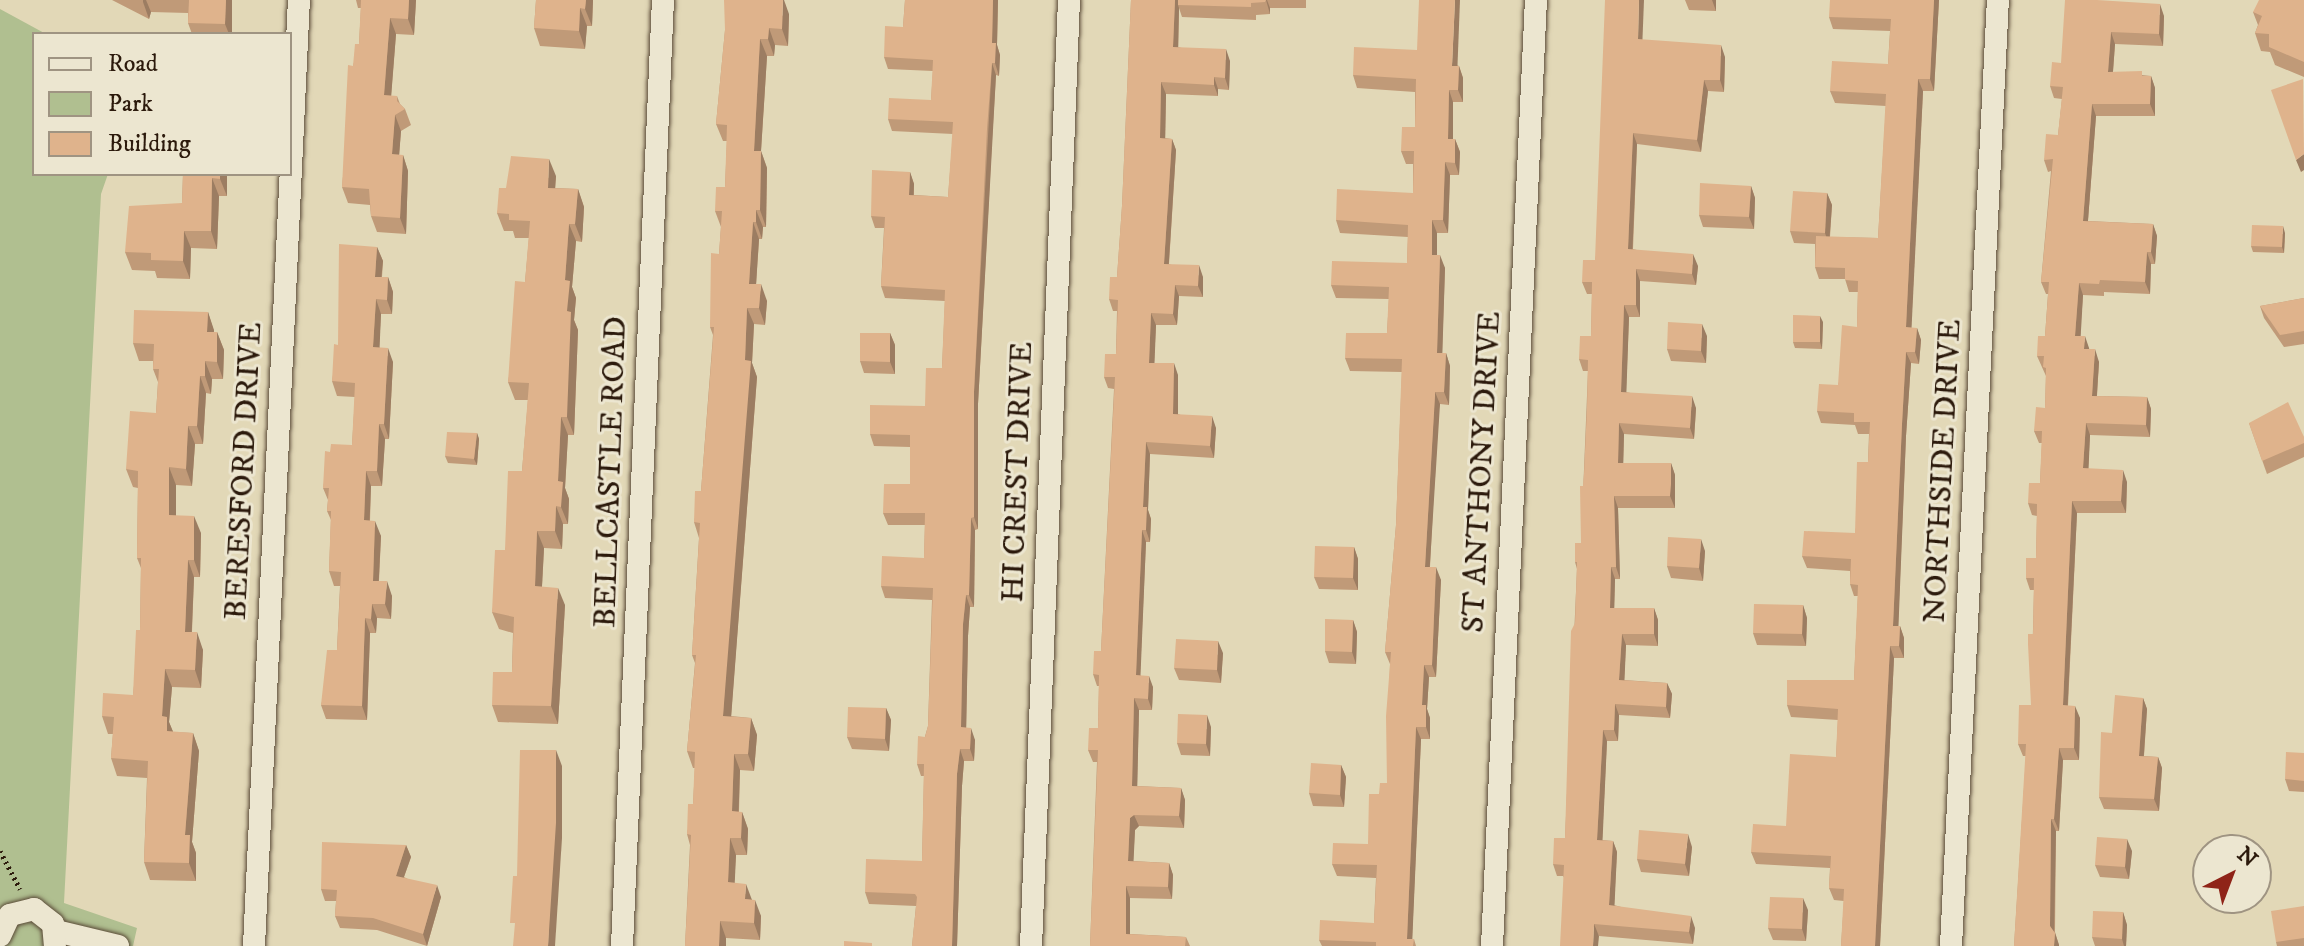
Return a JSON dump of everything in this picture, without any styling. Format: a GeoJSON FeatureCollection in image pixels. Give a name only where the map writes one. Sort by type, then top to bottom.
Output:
{"type":"FeatureCollection","features":[{"type":"Feature","properties":{"kind":"street","name":"BERESFORD DRIVE"},"geometry":{"type":"LineString","coordinates":[[292,147],[299,0]]}},
{"type":"Feature","properties":{"kind":"street","name":"BELLCASTLE ROAD"},"geometry":{"type":"LineString","coordinates":[[622,946],[663,0]]}},
{"type":"Feature","properties":{"kind":"street","name":"HI CREST DRIVE"},"geometry":{"type":"LineString","coordinates":[[1031,946],[1069,0]]}},
{"type":"Feature","properties":{"kind":"street","name":"ST ANTHONY DRIVE"},"geometry":{"type":"LineString","coordinates":[[1492,946],[1536,0]]}},
{"type":"Feature","properties":{"kind":"street","name":"NORTHSIDE DRIVE"},"geometry":{"type":"LineString","coordinates":[[1951,946],[1998,0]]}},
{"type":"Feature","properties":{"kind":"street","name":"BERESFORD DRIVE"},"geometry":{"type":"LineString","coordinates":[[254,946],[291,176]]}},
{"type":"Feature","properties":{"kind":"street"},"geometry":{"type":"LineString","coordinates":[[0,941],[10,915],[27,909],[48,917],[55,938],[118,946]]}},
{"type":"Feature","properties":{"kind":"path"},"geometry":{"type":"LineString","coordinates":[[0,851],[27,909]]}},
{"type":"Feature","properties":{"kind":"green space"},"geometry":{"type":"Polygon","coordinates":[[[0,9],[42,32],[32,32],[32,176],[107,176],[101,194],[64,903],[137,928],[133,946],[0,946],[0,9]]]}},
{"type":"Feature","properties":{"kind":"building"},"geometry":{"type":"Polygon","coordinates":[[[189,0],[226,0],[225,24],[188,23],[189,0]]]}},
{"type":"Feature","properties":{"kind":"building"},"geometry":{"type":"Polygon","coordinates":[[[361,0],[409,0],[408,19],[390,18],[384,95],[397,96],[397,101],[405,109],[395,115],[392,154],[403,155],[400,218],[371,216],[369,189],[342,187],[348,65],[353,66],[355,44],[359,44],[361,0]]]}},
{"type":"Feature","properties":{"kind":"building"},"geometry":{"type":"Polygon","coordinates":[[[536,0],[586,0],[585,9],[580,8],[579,31],[534,28],[536,0]]]}},
{"type":"Feature","properties":{"kind":"building"},"geometry":{"type":"Polygon","coordinates":[[[724,0],[783,0],[782,29],[769,28],[768,39],[760,39],[754,151],[761,151],[760,210],[756,210],[756,222],[753,222],[749,284],[761,284],[759,308],[747,308],[745,360],[751,361],[723,716],[751,718],[748,754],[734,754],[732,811],[742,812],[741,838],[730,838],[728,882],[746,884],[745,899],[755,900],[754,923],[720,921],[719,946],[685,946],[691,835],[687,834],[688,804],[693,804],[695,752],[687,751],[696,655],[692,655],[700,523],[694,522],[695,491],[701,491],[714,327],[710,327],[711,253],[719,254],[722,211],[715,211],[716,187],[725,187],[727,125],[716,124],[725,30],[724,0]]]}},
{"type":"Feature","properties":{"kind":"building"},"geometry":{"type":"Polygon","coordinates":[[[905,0],[993,0],[992,43],[996,43],[987,129],[974,392],[974,517],[971,518],[969,595],[966,595],[963,624],[961,727],[971,728],[970,749],[960,749],[957,774],[952,946],[912,946],[915,894],[865,892],[866,859],[922,861],[924,764],[917,764],[918,736],[925,737],[928,726],[933,588],[881,586],[882,556],[924,558],[925,513],[883,513],[884,484],[910,484],[910,435],[870,434],[870,405],[925,406],[926,368],[942,368],[945,290],[881,286],[885,217],[871,216],[872,170],[910,172],[909,195],[948,197],[953,122],[888,119],[889,98],[931,100],[933,60],[884,57],[885,26],[903,27],[905,0]]]}},
{"type":"Feature","properties":{"kind":"building"},"geometry":{"type":"Polygon","coordinates":[[[1131,0],[1175,0],[1173,47],[1226,49],[1225,78],[1214,77],[1214,85],[1161,82],[1160,138],[1172,139],[1164,264],[1199,265],[1198,286],[1175,285],[1173,314],[1151,313],[1149,363],[1174,363],[1173,414],[1212,416],[1210,446],[1146,442],[1143,507],[1147,507],[1146,530],[1142,530],[1136,675],[1149,676],[1148,699],[1134,698],[1132,786],[1181,788],[1181,793],[1179,816],[1134,815],[1130,818],[1128,861],[1169,863],[1168,887],[1126,886],[1126,934],[1186,937],[1185,946],[1090,946],[1098,750],[1088,750],[1089,728],[1098,728],[1099,675],[1093,674],[1094,651],[1101,651],[1115,377],[1104,377],[1105,354],[1116,354],[1118,300],[1109,299],[1110,277],[1117,277],[1131,0]]]}},
{"type":"Feature","properties":{"kind":"building"},"geometry":{"type":"Polygon","coordinates":[[[1178,0],[1266,0],[1251,3],[1251,7],[1178,5],[1178,0]]]}},
{"type":"Feature","properties":{"kind":"building"},"geometry":{"type":"Polygon","coordinates":[[[1419,0],[1455,0],[1452,66],[1459,66],[1458,90],[1449,90],[1448,139],[1455,139],[1455,163],[1445,162],[1443,220],[1432,220],[1432,255],[1440,255],[1437,353],[1446,353],[1444,392],[1435,392],[1425,567],[1436,567],[1432,665],[1424,665],[1422,705],[1426,705],[1426,727],[1416,727],[1407,939],[1414,939],[1413,946],[1376,946],[1376,942],[1319,940],[1320,920],[1374,923],[1377,865],[1332,864],[1333,843],[1368,844],[1369,794],[1379,794],[1380,783],[1387,783],[1386,716],[1391,652],[1385,652],[1396,525],[1402,359],[1345,358],[1346,333],[1387,333],[1389,287],[1331,285],[1332,261],[1407,263],[1408,225],[1336,220],[1337,189],[1413,193],[1414,151],[1401,151],[1402,127],[1415,127],[1416,79],[1353,75],[1354,47],[1417,50],[1419,0]]]}},
{"type":"Feature","properties":{"kind":"building"},"geometry":{"type":"Polygon","coordinates":[[[1605,0],[1639,0],[1638,39],[1721,45],[1720,80],[1704,80],[1697,140],[1633,133],[1628,249],[1693,254],[1692,274],[1636,269],[1636,305],[1624,305],[1621,392],[1692,396],[1690,428],[1619,423],[1618,463],[1671,463],[1670,496],[1614,496],[1616,567],[1611,567],[1610,608],[1654,608],[1654,634],[1622,634],[1619,680],[1667,683],[1666,707],[1615,704],[1614,730],[1603,730],[1597,840],[1613,841],[1609,905],[1691,916],[1689,932],[1594,924],[1593,946],[1560,946],[1564,865],[1553,864],[1554,838],[1565,838],[1571,631],[1575,623],[1575,543],[1581,543],[1580,486],[1583,486],[1587,408],[1588,360],[1579,359],[1580,336],[1591,336],[1592,282],[1582,282],[1583,260],[1595,260],[1605,0]]]}},
{"type":"Feature","properties":{"kind":"building"},"geometry":{"type":"Polygon","coordinates":[[[1830,0],[1934,0],[1930,79],[1918,79],[1906,327],[1917,328],[1915,352],[1906,352],[1893,626],[1900,626],[1899,646],[1890,646],[1875,946],[1841,946],[1844,889],[1829,888],[1831,856],[1751,852],[1753,824],[1786,826],[1790,754],[1836,757],[1838,709],[1787,705],[1787,680],[1854,680],[1858,585],[1850,584],[1851,559],[1802,556],[1804,531],[1855,533],[1857,462],[1868,462],[1870,422],[1854,422],[1854,413],[1817,411],[1819,384],[1838,385],[1842,325],[1857,327],[1858,281],[1845,280],[1845,268],[1815,267],[1816,236],[1878,238],[1886,94],[1830,91],[1832,61],[1888,64],[1891,19],[1829,17],[1830,0]]]}},
{"type":"Feature","properties":{"kind":"building"},"geometry":{"type":"Polygon","coordinates":[[[2065,0],[2160,4],[2159,34],[2111,32],[2108,72],[2142,71],[2142,76],[2151,76],[2150,104],[2092,104],[2083,221],[2153,224],[2145,282],[2100,280],[2099,284],[2079,283],[2075,336],[2085,336],[2084,349],[2095,349],[2092,396],[2147,397],[2146,425],[2086,423],[2083,468],[2123,470],[2121,501],[2072,501],[2063,705],[2075,706],[2074,748],[2059,748],[2054,819],[2051,819],[2050,926],[2055,933],[2054,946],[2014,946],[2026,744],[2018,744],[2019,705],[2031,705],[2028,634],[2033,634],[2034,578],[2026,578],[2026,558],[2036,558],[2037,504],[2028,503],[2029,483],[2040,483],[2042,431],[2034,431],[2036,407],[2045,408],[2046,368],[2043,367],[2044,356],[2037,356],[2038,336],[2045,336],[2049,282],[2041,282],[2053,159],[2044,160],[2046,134],[2058,135],[2063,87],[2050,86],[2052,62],[2061,63],[2065,0]]]}},
{"type":"Feature","properties":{"kind":"building"},"geometry":{"type":"Polygon","coordinates":[[[2259,0],[2304,0],[2304,62],[2269,47],[2269,34],[2255,33],[2262,16],[2253,12],[2259,0]]]}},
{"type":"Feature","properties":{"kind":"building"},"geometry":{"type":"Polygon","coordinates":[[[2303,79],[2304,154],[2296,160],[2271,90],[2303,79]]]}},
{"type":"Feature","properties":{"kind":"building"},"geometry":{"type":"Polygon","coordinates":[[[511,156],[549,159],[548,188],[578,189],[575,224],[569,224],[565,280],[570,281],[567,311],[571,312],[567,417],[561,417],[558,481],[563,482],[561,507],[556,506],[555,531],[537,531],[535,586],[558,588],[551,706],[492,705],[493,672],[512,672],[514,617],[492,612],[495,550],[505,550],[508,471],[522,471],[529,383],[508,382],[515,281],[525,282],[530,221],[509,220],[509,214],[497,213],[499,188],[506,188],[511,156]]]}},
{"type":"Feature","properties":{"kind":"building"},"geometry":{"type":"Polygon","coordinates":[[[183,176],[220,176],[220,179],[212,178],[211,231],[184,231],[183,261],[151,260],[151,253],[125,252],[129,206],[182,203],[183,176]]]}},
{"type":"Feature","properties":{"kind":"building"},"geometry":{"type":"Polygon","coordinates":[[[1700,183],[1751,186],[1749,217],[1699,215],[1700,183]]]}},
{"type":"Feature","properties":{"kind":"building"},"geometry":{"type":"Polygon","coordinates":[[[1793,191],[1827,193],[1825,233],[1790,231],[1793,191]]]}},
{"type":"Feature","properties":{"kind":"building"},"geometry":{"type":"Polygon","coordinates":[[[2252,225],[2283,226],[2282,247],[2251,246],[2252,225]]]}},
{"type":"Feature","properties":{"kind":"building"},"geometry":{"type":"Polygon","coordinates":[[[339,244],[377,247],[375,277],[388,277],[387,300],[376,299],[373,347],[388,348],[384,424],[379,424],[377,471],[366,471],[364,520],[375,521],[373,581],[387,581],[385,604],[372,604],[371,619],[365,618],[362,706],[321,705],[327,650],[337,650],[341,572],[329,571],[331,511],[327,511],[329,488],[323,488],[325,451],[330,452],[331,444],[352,445],[355,383],[332,381],[334,344],[338,345],[339,244]]]}},
{"type":"Feature","properties":{"kind":"building"},"geometry":{"type":"Polygon","coordinates":[[[2304,298],[2304,331],[2280,335],[2260,306],[2304,298]]]}},
{"type":"Feature","properties":{"kind":"building"},"geometry":{"type":"Polygon","coordinates":[[[134,310],[208,312],[207,332],[217,332],[217,362],[205,361],[205,376],[200,376],[197,426],[188,426],[186,469],[169,467],[169,515],[194,516],[194,560],[188,560],[185,632],[197,632],[195,670],[165,669],[162,716],[167,717],[167,731],[193,733],[185,835],[190,835],[189,863],[144,862],[148,761],[111,758],[114,717],[102,716],[103,693],[133,695],[136,630],[140,630],[138,471],[126,469],[130,411],[156,413],[159,369],[153,369],[154,344],[133,343],[134,310]]]}},
{"type":"Feature","properties":{"kind":"building"},"geometry":{"type":"Polygon","coordinates":[[[1793,315],[1820,316],[1820,342],[1793,342],[1793,315]]]}},
{"type":"Feature","properties":{"kind":"building"},"geometry":{"type":"Polygon","coordinates":[[[1668,322],[1702,324],[1701,351],[1667,349],[1668,322]]]}},
{"type":"Feature","properties":{"kind":"building"},"geometry":{"type":"Polygon","coordinates":[[[860,333],[890,333],[890,362],[860,361],[860,333]]]}},
{"type":"Feature","properties":{"kind":"building"},"geometry":{"type":"Polygon","coordinates":[[[2288,402],[2304,443],[2262,461],[2249,423],[2288,402]]]}},
{"type":"Feature","properties":{"kind":"building"},"geometry":{"type":"Polygon","coordinates":[[[447,432],[477,433],[474,459],[445,456],[447,432]]]}},
{"type":"Feature","properties":{"kind":"building"},"geometry":{"type":"Polygon","coordinates":[[[1668,537],[1701,539],[1699,568],[1667,566],[1668,537]]]}},
{"type":"Feature","properties":{"kind":"building"},"geometry":{"type":"Polygon","coordinates":[[[1315,546],[1354,547],[1353,578],[1314,577],[1315,546]]]}},
{"type":"Feature","properties":{"kind":"building"},"geometry":{"type":"Polygon","coordinates":[[[1754,604],[1803,605],[1802,634],[1753,633],[1754,604]]]}},
{"type":"Feature","properties":{"kind":"building"},"geometry":{"type":"Polygon","coordinates":[[[1325,619],[1353,620],[1352,652],[1325,651],[1325,619]]]}},
{"type":"Feature","properties":{"kind":"building"},"geometry":{"type":"Polygon","coordinates":[[[1176,639],[1218,641],[1217,670],[1174,668],[1176,639]]]}},
{"type":"Feature","properties":{"kind":"building"},"geometry":{"type":"Polygon","coordinates":[[[2115,695],[2143,698],[2139,756],[2158,757],[2154,799],[2099,797],[2101,732],[2112,733],[2115,695]]]}},
{"type":"Feature","properties":{"kind":"building"},"geometry":{"type":"Polygon","coordinates":[[[848,707],[886,708],[885,739],[847,737],[848,707]]]}},
{"type":"Feature","properties":{"kind":"building"},"geometry":{"type":"Polygon","coordinates":[[[1178,714],[1207,715],[1206,744],[1177,743],[1178,714]]]}},
{"type":"Feature","properties":{"kind":"building"},"geometry":{"type":"Polygon","coordinates":[[[520,750],[556,750],[556,823],[548,946],[513,946],[515,923],[510,923],[513,876],[517,876],[520,750]]]}},
{"type":"Feature","properties":{"kind":"building"},"geometry":{"type":"Polygon","coordinates":[[[2286,752],[2304,753],[2304,781],[2285,779],[2286,752]]]}},
{"type":"Feature","properties":{"kind":"building"},"geometry":{"type":"Polygon","coordinates":[[[1311,763],[1341,765],[1340,795],[1309,793],[1311,763]]]}},
{"type":"Feature","properties":{"kind":"building"},"geometry":{"type":"Polygon","coordinates":[[[1639,830],[1688,834],[1685,864],[1637,859],[1639,830]]]}},
{"type":"Feature","properties":{"kind":"building"},"geometry":{"type":"Polygon","coordinates":[[[2097,837],[2127,839],[2125,867],[2095,865],[2097,837]]]}},
{"type":"Feature","properties":{"kind":"building"},"geometry":{"type":"Polygon","coordinates":[[[322,842],[406,845],[396,876],[437,885],[423,934],[373,918],[335,916],[337,890],[321,889],[322,842]]]}},
{"type":"Feature","properties":{"kind":"building"},"geometry":{"type":"Polygon","coordinates":[[[1770,897],[1803,898],[1802,929],[1768,928],[1770,897]]]}},
{"type":"Feature","properties":{"kind":"building"},"geometry":{"type":"Polygon","coordinates":[[[2304,906],[2304,938],[2276,942],[2272,911],[2304,906]]]}},
{"type":"Feature","properties":{"kind":"building"},"geometry":{"type":"Polygon","coordinates":[[[2093,911],[2123,912],[2122,939],[2092,937],[2093,911]]]}},
{"type":"Feature","properties":{"kind":"building"},"geometry":{"type":"Polygon","coordinates":[[[844,941],[872,943],[872,946],[844,946],[844,941]]]}}]}
